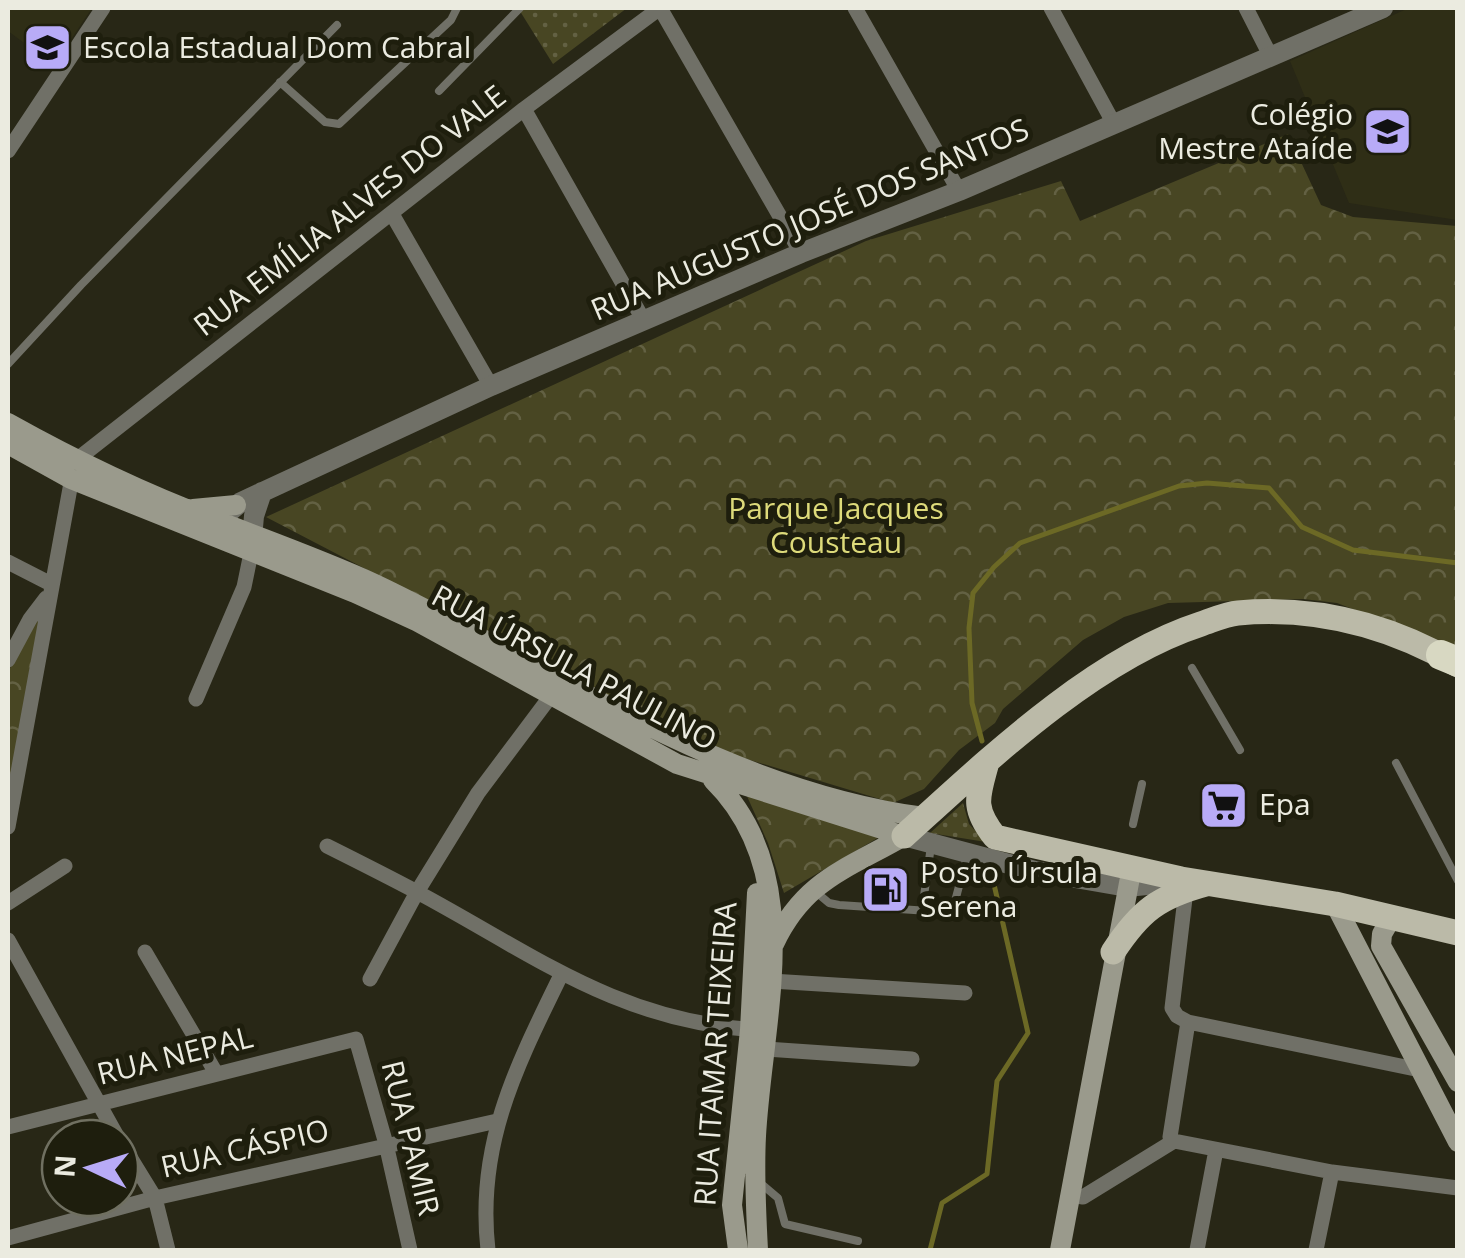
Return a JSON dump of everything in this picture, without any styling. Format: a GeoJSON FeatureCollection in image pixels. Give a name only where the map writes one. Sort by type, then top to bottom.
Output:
{"type":"FeatureCollection","features":[{"type":"Feature","properties":{"kind":"main road","name":"RUA ÚRSULA PAULINO"},"geometry":{"type":"LineString","coordinates":[[8,423],[73,470],[187,509],[216,530]]}},
{"type":"Feature","properties":{"kind":"main road","name":"RUA ÚRSULA PAULINO"},"geometry":{"type":"LineString","coordinates":[[8,444],[216,530],[420,606],[712,758],[840,801],[924,818]]}},
{"type":"Feature","properties":{"kind":"main road"},"geometry":{"type":"LineString","coordinates":[[187,509],[236,505]]}},
{"type":"Feature","properties":{"kind":"main road","name":"RUA ÚRSULA PAULINO"},"geometry":{"type":"LineString","coordinates":[[251,543],[418,622],[677,764],[904,836]]}},
{"type":"Feature","properties":{"kind":"main road"},"geometry":{"type":"LineString","coordinates":[[904,836],[987,762],[1090,683],[1165,636],[1236,613],[1344,617],[1391,632],[1452,661]]}},
{"type":"Feature","properties":{"kind":"main road","name":"RUA ÚRSULA PAULINO"},"geometry":{"type":"LineString","coordinates":[[987,762],[979,793],[979,817],[995,836],[1130,877],[1336,904],[1456,934]]}},
{"type":"Feature","properties":{"kind":"main road","name":"RUA ITAMAR TEIXEIRA"},"geometry":{"type":"LineString","coordinates":[[709,776],[732,798],[748,824],[768,887],[774,946],[732,1205],[738,1250]]}},
{"type":"Feature","properties":{"kind":"main road","name":"RUA ITAMAR TEIXEIRA"},"geometry":{"type":"LineString","coordinates":[[774,946],[786,919],[812,888],[904,836]]}},
{"type":"Feature","properties":{"kind":"main road","name":"RUA ITAMAR TEIXEIRA"},"geometry":{"type":"LineString","coordinates":[[758,1250],[760,861]]}},
{"type":"Feature","properties":{"kind":"main road"},"geometry":{"type":"LineString","coordinates":[[1060,1250],[1130,877]]}},
{"type":"Feature","properties":{"kind":"main road"},"geometry":{"type":"LineString","coordinates":[[1113,952],[1134,920],[1148,908],[1195,885]]}},
{"type":"Feature","properties":{"kind":"main road"},"geometry":{"type":"LineString","coordinates":[[1336,904],[1458,1142]]}},
{"type":"Feature","properties":{"kind":"main road"},"geometry":{"type":"LineString","coordinates":[[1392,917],[1382,934],[1381,946],[1456,1076]]}},
{"type":"Feature","properties":{"kind":"street"},"geometry":{"type":"LineString","coordinates":[[8,152],[103,8]]}},
{"type":"Feature","properties":{"kind":"street"},"geometry":{"type":"LineString","coordinates":[[660,8],[801,252]]}},
{"type":"Feature","properties":{"kind":"street","name":"RUA EMÍLIA ALVES DO VALE"},"geometry":{"type":"LineString","coordinates":[[73,470],[524,109],[660,8]]}},
{"type":"Feature","properties":{"kind":"street"},"geometry":{"type":"LineString","coordinates":[[855,8],[959,191]]}},
{"type":"Feature","properties":{"kind":"street"},"geometry":{"type":"LineString","coordinates":[[1050,8],[1114,124]]}},
{"type":"Feature","properties":{"kind":"street"},"geometry":{"type":"LineString","coordinates":[[1246,8],[1270,55]]}},
{"type":"Feature","properties":{"kind":"street","name":"RUA AUGUSTO JOSÉ DOS SANTOS"},"geometry":{"type":"LineString","coordinates":[[216,530],[236,505],[491,386],[801,252],[959,191],[1383,8]]}},
{"type":"Feature","properties":{"kind":"street"},"geometry":{"type":"LineString","coordinates":[[524,109],[644,321]]}},
{"type":"Feature","properties":{"kind":"street"},"geometry":{"type":"LineString","coordinates":[[392,214],[491,386]]}},
{"type":"Feature","properties":{"kind":"street"},"geometry":{"type":"LineString","coordinates":[[8,826],[73,470]]}},
{"type":"Feature","properties":{"kind":"street"},"geometry":{"type":"LineString","coordinates":[[196,699],[244,586],[262,492]]}},
{"type":"Feature","properties":{"kind":"street"},"geometry":{"type":"LineString","coordinates":[[8,562],[50,589]]}},
{"type":"Feature","properties":{"kind":"street"},"geometry":{"type":"LineString","coordinates":[[8,660],[50,589]]}},
{"type":"Feature","properties":{"kind":"street"},"geometry":{"type":"LineString","coordinates":[[370,979],[417,892],[478,793],[550,697]]}},
{"type":"Feature","properties":{"kind":"street","name":"RUA ÚRSULA PAULINO"},"geometry":{"type":"LineString","coordinates":[[904,836],[1035,871],[1130,877]]}},
{"type":"Feature","properties":{"kind":"street"},"geometry":{"type":"LineString","coordinates":[[327,846],[417,892],[561,975],[640,1008],[761,1037],[912,1059]]}},
{"type":"Feature","properties":{"kind":"street"},"geometry":{"type":"LineString","coordinates":[[8,902],[65,866]]}},
{"type":"Feature","properties":{"kind":"street"},"geometry":{"type":"LineString","coordinates":[[1195,885],[1172,1008],[1177,1016],[1188,1022],[1420,1070]]}},
{"type":"Feature","properties":{"kind":"street"},"geometry":{"type":"LineString","coordinates":[[8,940],[106,1118]]}},
{"type":"Feature","properties":{"kind":"street"},"geometry":{"type":"LineString","coordinates":[[145,952],[216,1073]]}},
{"type":"Feature","properties":{"kind":"street"},"geometry":{"type":"LineString","coordinates":[[488,1250],[486,1174],[497,1121],[520,1058],[561,975]]}},
{"type":"Feature","properties":{"kind":"street"},"geometry":{"type":"LineString","coordinates":[[771,982],[965,993]]}},
{"type":"Feature","properties":{"kind":"street"},"geometry":{"type":"LineString","coordinates":[[1188,1022],[1170,1137],[1174,1141],[1332,1172],[1458,1188]]}},
{"type":"Feature","properties":{"kind":"street","name":"RUA NEPAL"},"geometry":{"type":"LineString","coordinates":[[8,1127],[356,1039]]}},
{"type":"Feature","properties":{"kind":"street","name":"RUA PAMIR"},"geometry":{"type":"LineString","coordinates":[[356,1039],[386,1144],[410,1250]]}},
{"type":"Feature","properties":{"kind":"street","name":"RUA CÁSPIO"},"geometry":{"type":"LineString","coordinates":[[8,1238],[155,1198],[497,1121]]}},
{"type":"Feature","properties":{"kind":"street"},"geometry":{"type":"LineString","coordinates":[[1071,1195],[1083,1197],[1174,1141]]}},
{"type":"Feature","properties":{"kind":"street"},"geometry":{"type":"LineString","coordinates":[[1197,1250],[1216,1150]]}},
{"type":"Feature","properties":{"kind":"street"},"geometry":{"type":"LineString","coordinates":[[1316,1250],[1332,1172]]}},
{"type":"Feature","properties":{"kind":"street"},"geometry":{"type":"LineString","coordinates":[[140,1174],[155,1198],[168,1250]]}},
{"type":"Feature","properties":{"kind":"lane"},"geometry":{"type":"LineString","coordinates":[[280,82],[325,122],[340,124],[451,20],[458,8]]}},
{"type":"Feature","properties":{"kind":"lane"},"geometry":{"type":"LineString","coordinates":[[440,91],[520,8]]}},
{"type":"Feature","properties":{"kind":"lane"},"geometry":{"type":"LineString","coordinates":[[8,364],[337,25]]}},
{"type":"Feature","properties":{"kind":"lane"},"geometry":{"type":"LineString","coordinates":[[1192,668],[1240,750]]}},
{"type":"Feature","properties":{"kind":"lane"},"geometry":{"type":"LineString","coordinates":[[1396,763],[1458,881]]}},
{"type":"Feature","properties":{"kind":"lane"},"geometry":{"type":"LineString","coordinates":[[1133,824],[1142,784]]}},
{"type":"Feature","properties":{"kind":"lane"},"geometry":{"type":"LineString","coordinates":[[922,910],[931,843]]}},
{"type":"Feature","properties":{"kind":"lane"},"geometry":{"type":"LineString","coordinates":[[812,888],[823,899],[838,905],[944,912],[954,905],[968,853]]}},
{"type":"Feature","properties":{"kind":"lane"},"geometry":{"type":"LineString","coordinates":[[756,1180],[778,1198],[785,1224],[858,1240]]}},
{"type":"Feature","properties":{"kind":"shaded area","name":"Escola Estadual Dom Cabral"},"geometry":{"type":"Polygon","coordinates":[[[8,8],[92,8],[54,65],[8,31],[8,8]]]}},
{"type":"Feature","properties":{"kind":"shaded area","name":"Colégio Mestre Ataíde"},"geometry":{"type":"Polygon","coordinates":[[[1409,8],[1457,8],[1457,220],[1349,203],[1290,61],[1409,8]]]}},
{"type":"Feature","properties":{"kind":"green space"},"geometry":{"type":"Polygon","coordinates":[[[518,8],[627,8],[553,64],[518,8]]]}},
{"type":"Feature","properties":{"kind":"green space","name":"Parque Jacques Cousteau"},"geometry":{"type":"Polygon","coordinates":[[[1288,134],[1321,205],[1353,217],[1457,226],[1457,649],[1337,603],[1303,599],[1168,603],[1124,617],[1083,640],[1003,709],[995,723],[959,750],[924,789],[893,803],[720,751],[568,682],[429,602],[266,517],[866,241],[1061,181],[1080,221],[1288,134]]]}},
{"type":"Feature","properties":{"kind":"green space"},"geometry":{"type":"Polygon","coordinates":[[[44,605],[8,792],[8,672],[44,605]]]}},
{"type":"Feature","properties":{"kind":"green space"},"geometry":{"type":"Polygon","coordinates":[[[746,794],[881,836],[784,893],[746,794]]]}},
{"type":"Feature","properties":{"kind":"green space"},"geometry":{"type":"Polygon","coordinates":[[[963,803],[969,824],[986,842],[930,833],[963,803]]]}},
{"type":"Feature","properties":{"kind":"waterway"},"geometry":{"type":"LineString","coordinates":[[982,741],[972,703],[969,628],[973,593],[1020,543],[1179,486],[1207,483],[1269,488],[1302,527],[1353,550],[1458,563]]}},
{"type":"Feature","properties":{"kind":"waterway"},"geometry":{"type":"LineString","coordinates":[[930,1250],[942,1203],[987,1174],[997,1081],[1028,1033],[993,880]]}},
{"type":"Feature","properties":{"kind":"place","name":"Escola Estadual Dom Cabral"},"geometry":{"type":"Point","coordinates":[48,48]}},
{"type":"Feature","properties":{"kind":"place","name":"Colégio Mestre Ataíde"},"geometry":{"type":"Point","coordinates":[1388,132]}},
{"type":"Feature","properties":{"kind":"place","name":"Epa"},"geometry":{"type":"Point","coordinates":[1224,805]}},
{"type":"Feature","properties":{"kind":"place","name":"Posto Úrsula Serena"},"geometry":{"type":"Point","coordinates":[885,890]}}]}
